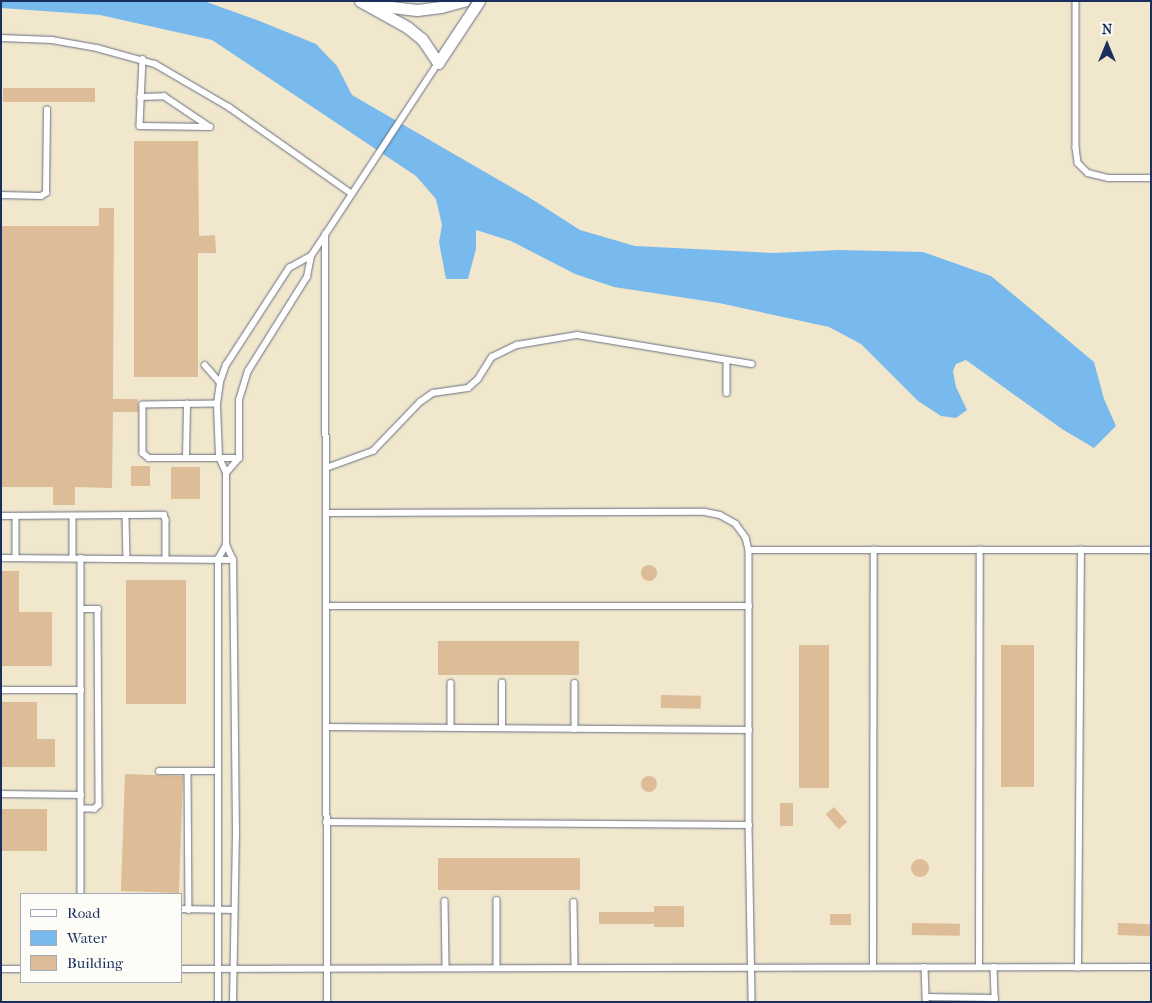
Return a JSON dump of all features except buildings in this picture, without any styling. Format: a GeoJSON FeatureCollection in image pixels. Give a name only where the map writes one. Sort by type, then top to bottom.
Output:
{"type":"FeatureCollection","features":[{"type":"Feature","properties":{"kind":"street"},"geometry":{"type":"LineString","coordinates":[[364,3],[417,10],[441,7],[464,1]]}},
{"type":"Feature","properties":{"kind":"street"},"geometry":{"type":"LineString","coordinates":[[364,3],[407,27],[422,39],[438,63],[479,1]]}},
{"type":"Feature","properties":{"kind":"lane"},"geometry":{"type":"LineString","coordinates":[[1076,1],[1076,148],[1078,163],[1088,173],[1108,178],[1151,178]]}},
{"type":"Feature","properties":{"kind":"lane"},"geometry":{"type":"LineString","coordinates":[[1,38],[52,40],[142,59],[229,107],[351,193]]}},
{"type":"Feature","properties":{"kind":"lane"},"geometry":{"type":"LineString","coordinates":[[140,97],[164,96],[210,127],[140,126],[140,97],[142,59]]}},
{"type":"Feature","properties":{"kind":"lane"},"geometry":{"type":"LineString","coordinates":[[226,473],[239,458],[240,400],[248,372],[306,277],[311,256],[372,160],[438,63]]}},
{"type":"Feature","properties":{"kind":"lane"},"geometry":{"type":"LineString","coordinates":[[1,195],[41,196],[46,193],[47,110]]}},
{"type":"Feature","properties":{"kind":"lane"},"geometry":{"type":"LineString","coordinates":[[325,235],[327,1002]]}},
{"type":"Feature","properties":{"kind":"lane"},"geometry":{"type":"LineString","coordinates":[[233,1002],[236,836],[233,560],[226,545],[226,473],[218,458],[220,382],[226,365],[288,268],[311,256]]}},
{"type":"Feature","properties":{"kind":"lane"},"geometry":{"type":"LineString","coordinates":[[326,468],[373,451],[420,402],[433,393],[468,388],[478,379],[492,357],[517,345],[577,335],[752,364]]}},
{"type":"Feature","properties":{"kind":"lane"},"geometry":{"type":"LineString","coordinates":[[727,360],[727,393]]}},
{"type":"Feature","properties":{"kind":"lane"},"geometry":{"type":"LineString","coordinates":[[204,365],[220,382]]}},
{"type":"Feature","properties":{"kind":"lane"},"geometry":{"type":"LineString","coordinates":[[186,457],[187,404]]}},
{"type":"Feature","properties":{"kind":"lane"},"geometry":{"type":"LineString","coordinates":[[218,404],[143,405],[143,453],[146,457],[239,458]]}},
{"type":"Feature","properties":{"kind":"lane"},"geometry":{"type":"LineString","coordinates":[[327,512],[705,512],[720,516],[736,524],[746,538],[749,550],[749,825],[752,1002]]}},
{"type":"Feature","properties":{"kind":"lane"},"geometry":{"type":"LineString","coordinates":[[1,516],[165,517],[166,559]]}},
{"type":"Feature","properties":{"kind":"lane"},"geometry":{"type":"LineString","coordinates":[[73,516],[73,558]]}},
{"type":"Feature","properties":{"kind":"lane"},"geometry":{"type":"LineString","coordinates":[[126,516],[127,559]]}},
{"type":"Feature","properties":{"kind":"lane"},"geometry":{"type":"LineString","coordinates":[[16,517],[16,558]]}},
{"type":"Feature","properties":{"kind":"lane"},"geometry":{"type":"LineString","coordinates":[[218,1002],[218,559],[226,545]]}},
{"type":"Feature","properties":{"kind":"lane"},"geometry":{"type":"LineString","coordinates":[[749,550],[1151,550]]}},
{"type":"Feature","properties":{"kind":"lane"},"geometry":{"type":"LineString","coordinates":[[873,967],[874,550]]}},
{"type":"Feature","properties":{"kind":"lane"},"geometry":{"type":"LineString","coordinates":[[979,966],[980,550]]}},
{"type":"Feature","properties":{"kind":"lane"},"geometry":{"type":"LineString","coordinates":[[1078,968],[1081,550]]}},
{"type":"Feature","properties":{"kind":"lane"},"geometry":{"type":"LineString","coordinates":[[1,558],[233,560]]}},
{"type":"Feature","properties":{"kind":"lane"},"geometry":{"type":"LineString","coordinates":[[81,558],[81,893]]}},
{"type":"Feature","properties":{"kind":"lane"},"geometry":{"type":"LineString","coordinates":[[327,606],[749,606]]}},
{"type":"Feature","properties":{"kind":"lane"},"geometry":{"type":"LineString","coordinates":[[81,609],[98,609],[99,795],[98,808],[82,809]]}},
{"type":"Feature","properties":{"kind":"lane"},"geometry":{"type":"LineString","coordinates":[[451,683],[451,728]]}},
{"type":"Feature","properties":{"kind":"lane"},"geometry":{"type":"LineString","coordinates":[[502,683],[502,728]]}},
{"type":"Feature","properties":{"kind":"lane"},"geometry":{"type":"LineString","coordinates":[[575,683],[575,729]]}},
{"type":"Feature","properties":{"kind":"lane"},"geometry":{"type":"LineString","coordinates":[[1,690],[81,690]]}},
{"type":"Feature","properties":{"kind":"lane"},"geometry":{"type":"LineString","coordinates":[[327,727],[749,730]]}},
{"type":"Feature","properties":{"kind":"lane"},"geometry":{"type":"LineString","coordinates":[[160,772],[218,771]]}},
{"type":"Feature","properties":{"kind":"lane"},"geometry":{"type":"LineString","coordinates":[[188,772],[189,910]]}},
{"type":"Feature","properties":{"kind":"lane"},"geometry":{"type":"LineString","coordinates":[[1,794],[81,795]]}},
{"type":"Feature","properties":{"kind":"lane"},"geometry":{"type":"LineString","coordinates":[[326,822],[749,825]]}},
{"type":"Feature","properties":{"kind":"lane"},"geometry":{"type":"LineString","coordinates":[[497,900],[497,968]]}},
{"type":"Feature","properties":{"kind":"lane"},"geometry":{"type":"LineString","coordinates":[[445,901],[446,968]]}},
{"type":"Feature","properties":{"kind":"lane"},"geometry":{"type":"LineString","coordinates":[[574,902],[576,968]]}},
{"type":"Feature","properties":{"kind":"lane"},"geometry":{"type":"LineString","coordinates":[[182,910],[234,910]]}},
{"type":"Feature","properties":{"kind":"lane"},"geometry":{"type":"LineString","coordinates":[[182,970],[979,966],[1151,967]]}},
{"type":"Feature","properties":{"kind":"lane"},"geometry":{"type":"LineString","coordinates":[[926,967],[926,999],[995,1000],[994,967]]}},
{"type":"Feature","properties":{"kind":"lane"},"geometry":{"type":"LineString","coordinates":[[1,968],[20,968]]}},
{"type":"Feature","properties":{"kind":"water"},"geometry":{"type":"Polygon","coordinates":[[[1,1],[204,1],[257,20],[316,44],[337,66],[352,95],[530,198],[580,230],[635,246],[774,253],[839,250],[923,252],[991,276],[1094,362],[1104,399],[1116,426],[1094,448],[1062,429],[966,360],[956,364],[953,371],[956,387],[967,410],[956,418],[941,416],[918,401],[861,344],[829,327],[719,303],[614,287],[575,274],[511,241],[476,230],[476,249],[468,279],[446,279],[439,242],[442,225],[436,199],[416,176],[212,40],[100,15],[1,8],[1,1]]]}}]}
